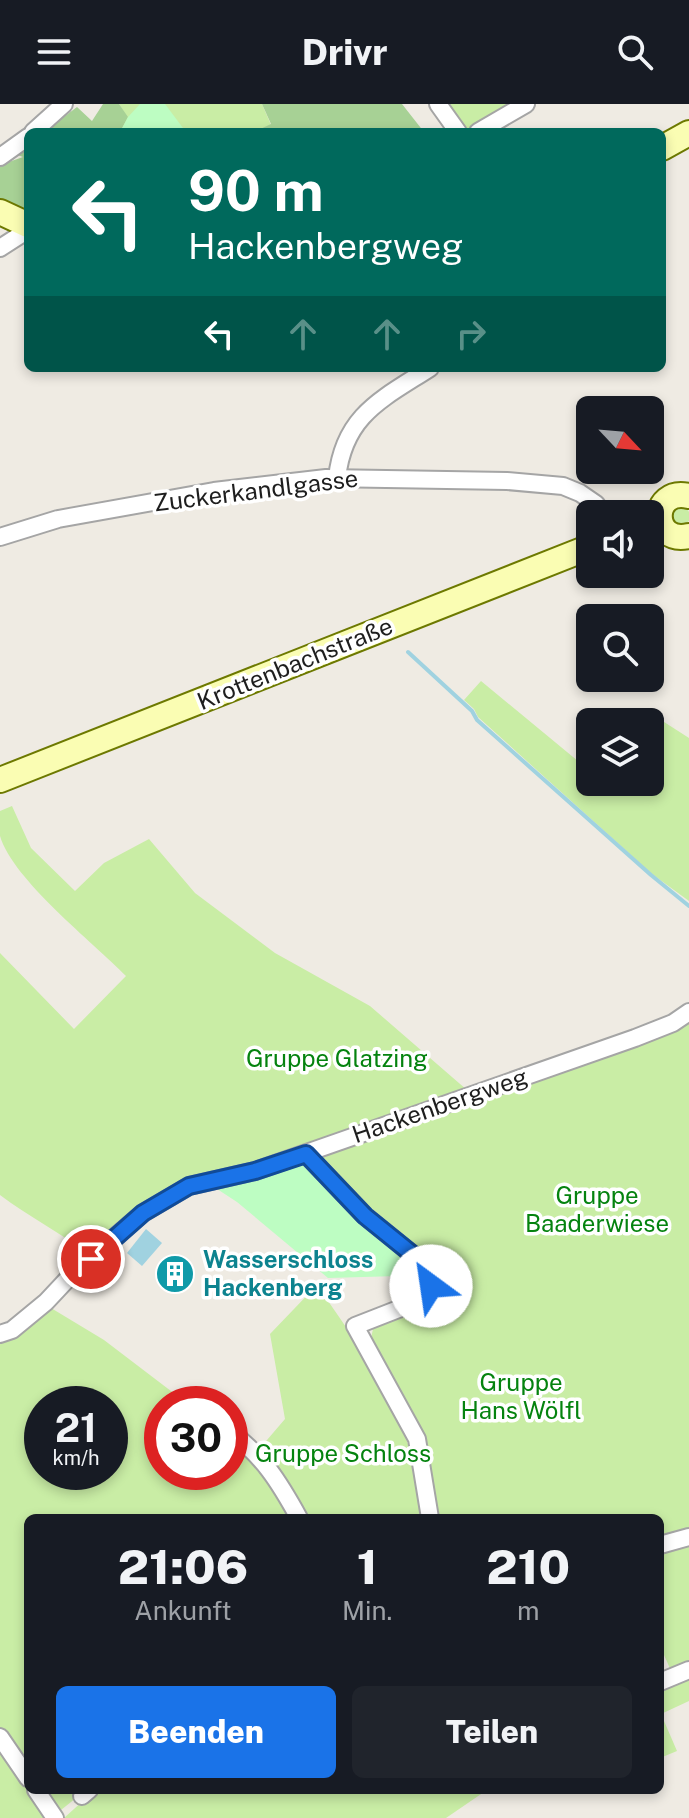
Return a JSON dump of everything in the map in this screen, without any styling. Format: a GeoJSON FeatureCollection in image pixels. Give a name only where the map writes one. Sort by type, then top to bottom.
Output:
{"type":"FeatureCollection","features":[{"type":"Feature","properties":{"kind":"main road"},"geometry":{"type":"LineString","coordinates":[[666,146],[689,133]]}},
{"type":"Feature","properties":{"kind":"main road"},"geometry":{"type":"LineString","coordinates":[[0,212],[24,225]]}},
{"type":"Feature","properties":{"kind":"main road"},"geometry":{"type":"LineString","coordinates":[[664,504],[687,492]]}},
{"type":"Feature","properties":{"kind":"main road"},"geometry":{"type":"LineString","coordinates":[[664,529],[678,537],[689,536]]}},
{"type":"Feature","properties":{"kind":"main road","name":"Krottenbachstraße"},"geometry":{"type":"LineString","coordinates":[[0,780],[576,553]]}},
{"type":"Feature","properties":{"kind":"street"},"geometry":{"type":"LineString","coordinates":[[37,128],[64,104]]}},
{"type":"Feature","properties":{"kind":"street"},"geometry":{"type":"LineString","coordinates":[[438,104],[455,128]]}},
{"type":"Feature","properties":{"kind":"street"},"geometry":{"type":"LineString","coordinates":[[485,128],[526,104]]}},
{"type":"Feature","properties":{"kind":"street"},"geometry":{"type":"LineString","coordinates":[[0,157],[24,140]]}},
{"type":"Feature","properties":{"kind":"street"},"geometry":{"type":"LineString","coordinates":[[0,248],[24,230]]}},
{"type":"Feature","properties":{"kind":"street"},"geometry":{"type":"LineString","coordinates":[[337,478],[340,455],[355,422],[379,401],[424,372]]}},
{"type":"Feature","properties":{"kind":"street","name":"Zuckerkandlgasse"},"geometry":{"type":"LineString","coordinates":[[0,537],[58,519],[214,491],[337,478],[507,481],[563,486],[590,500]]}},
{"type":"Feature","properties":{"kind":"street","name":"Hackenbergweg"},"geometry":{"type":"LineString","coordinates":[[0,1334],[12,1330],[46,1302],[76,1270],[159,1202],[189,1186],[255,1171],[306,1154],[635,1038],[673,1023],[689,1012]]}},
{"type":"Feature","properties":{"kind":"street"},"geometry":{"type":"LineString","coordinates":[[306,1154],[365,1216],[428,1267],[431,1286],[419,1301],[355,1326],[417,1439],[429,1514]]}},
{"type":"Feature","properties":{"kind":"street"},"geometry":{"type":"LineString","coordinates":[[248,1445],[271,1470],[297,1514]]}},
{"type":"Feature","properties":{"kind":"street"},"geometry":{"type":"LineString","coordinates":[[664,1544],[689,1537]]}},
{"type":"Feature","properties":{"kind":"street"},"geometry":{"type":"LineString","coordinates":[[664,1680],[689,1670]]}},
{"type":"Feature","properties":{"kind":"street"},"geometry":{"type":"LineString","coordinates":[[0,1737],[24,1772]]}},
{"type":"Feature","properties":{"kind":"street"},"geometry":{"type":"LineString","coordinates":[[39,1794],[55,1818]]}},
{"type":"Feature","properties":{"kind":"green space"},"geometry":{"type":"Polygon","coordinates":[[[103,104],[119,104],[128,117],[122,128],[49,128],[77,107],[92,121],[103,104]]]}},
{"type":"Feature","properties":{"kind":"green space"},"geometry":{"type":"Polygon","coordinates":[[[119,104],[262,104],[271,125],[264,128],[122,128],[127,117],[119,104]]]}},
{"type":"Feature","properties":{"kind":"green space"},"geometry":{"type":"Polygon","coordinates":[[[140,104],[165,104],[183,128],[122,128],[140,104]]]}},
{"type":"Feature","properties":{"kind":"green space"},"geometry":{"type":"Polygon","coordinates":[[[262,104],[402,104],[421,128],[262,128],[271,124],[262,104]]]}},
{"type":"Feature","properties":{"kind":"green space"},"geometry":{"type":"Polygon","coordinates":[[[431,104],[535,104],[494,128],[448,128],[431,104]]]}},
{"type":"Feature","properties":{"kind":"green space"},"geometry":{"type":"Polygon","coordinates":[[[24,148],[24,212],[0,203],[0,165],[23,157],[15,154],[24,148]]]}},
{"type":"Feature","properties":{"kind":"green space"},"geometry":{"type":"Polygon","coordinates":[[[677,507],[685,507],[690,516],[688,523],[677,525],[672,520],[672,512],[677,507]]]}},
{"type":"Feature","properties":{"kind":"green space"},"geometry":{"type":"Polygon","coordinates":[[[481,681],[576,759],[576,796],[664,796],[664,722],[689,738],[689,901],[652,874],[478,717],[464,700],[481,681]]]}},
{"type":"Feature","properties":{"kind":"green space","name":"Gruppe Glatzing"},"geometry":{"type":"Polygon","coordinates":[[[12,806],[31,848],[75,891],[104,863],[149,839],[195,893],[275,953],[370,1006],[467,1090],[333,1135],[252,1168],[187,1179],[173,1185],[140,1208],[87,1253],[0,1195],[0,953],[74,1029],[126,976],[37,891],[8,853],[0,836],[0,811],[12,806]]]}},
{"type":"Feature","properties":{"kind":"green space"},"geometry":{"type":"Polygon","coordinates":[[[689,1022],[689,1531],[664,1539],[664,1514],[435,1514],[419,1429],[396,1383],[370,1343],[373,1329],[459,1295],[456,1290],[466,1278],[398,1234],[368,1210],[320,1159],[321,1153],[679,1029],[689,1022]]]}},
{"type":"Feature","properties":{"kind":"green space"},"geometry":{"type":"Polygon","coordinates":[[[302,1163],[413,1262],[422,1281],[415,1294],[401,1302],[398,1276],[328,1278],[237,1202],[211,1185],[302,1163]]]}},
{"type":"Feature","properties":{"kind":"green space","name":"Gruppe Schloss"},"geometry":{"type":"Polygon","coordinates":[[[317,1285],[387,1393],[409,1446],[427,1514],[303,1514],[261,1447],[285,1419],[270,1334],[317,1285]]]}},
{"type":"Feature","properties":{"kind":"green space"},"geometry":{"type":"Polygon","coordinates":[[[51,1308],[104,1340],[164,1386],[144,1386],[144,1490],[248,1490],[248,1451],[292,1514],[24,1514],[24,1794],[81,1794],[51,1818],[0,1818],[0,1338],[51,1308]]]}},
{"type":"Feature","properties":{"kind":"green space"},"geometry":{"type":"Polygon","coordinates":[[[689,1542],[689,1701],[664,1713],[664,1678],[672,1673],[664,1655],[664,1550],[689,1542]]]}},
{"type":"Feature","properties":{"kind":"green space"},"geometry":{"type":"Polygon","coordinates":[[[664,1721],[677,1751],[664,1756],[664,1721]]]}},
{"type":"Feature","properties":{"kind":"green space"},"geometry":{"type":"Polygon","coordinates":[[[91,1794],[481,1794],[446,1818],[64,1818],[91,1794]]]}},
{"type":"Feature","properties":{"kind":"water"},"geometry":{"type":"Polygon","coordinates":[[[146,1229],[162,1243],[142,1266],[127,1253],[146,1229]]]}},
{"type":"Feature","properties":{"kind":"waterway"},"geometry":{"type":"LineString","coordinates":[[408,652],[472,711],[477,720],[689,906]]}},
{"type":"Feature","properties":{"kind":"place","name":"Wasserschloss Hackenberg"},"geometry":{"type":"Point","coordinates":[175,1274]}},
{"type":"Feature","properties":{"kind":"route"},"geometry":{"type":"LineString","coordinates":[[91,1259],[143,1213],[189,1186],[255,1171],[306,1154],[365,1216],[428,1267],[431,1286]]}},
{"type":"Feature","properties":{"kind":"park label","name":"Gruppe Baaderwiese"},"geometry":{"type":"Point","coordinates":[597,1210]}},
{"type":"Feature","properties":{"kind":"park label","name":"Gruppe Hans Wölfl"},"geometry":{"type":"Point","coordinates":[521,1397]}}]}
